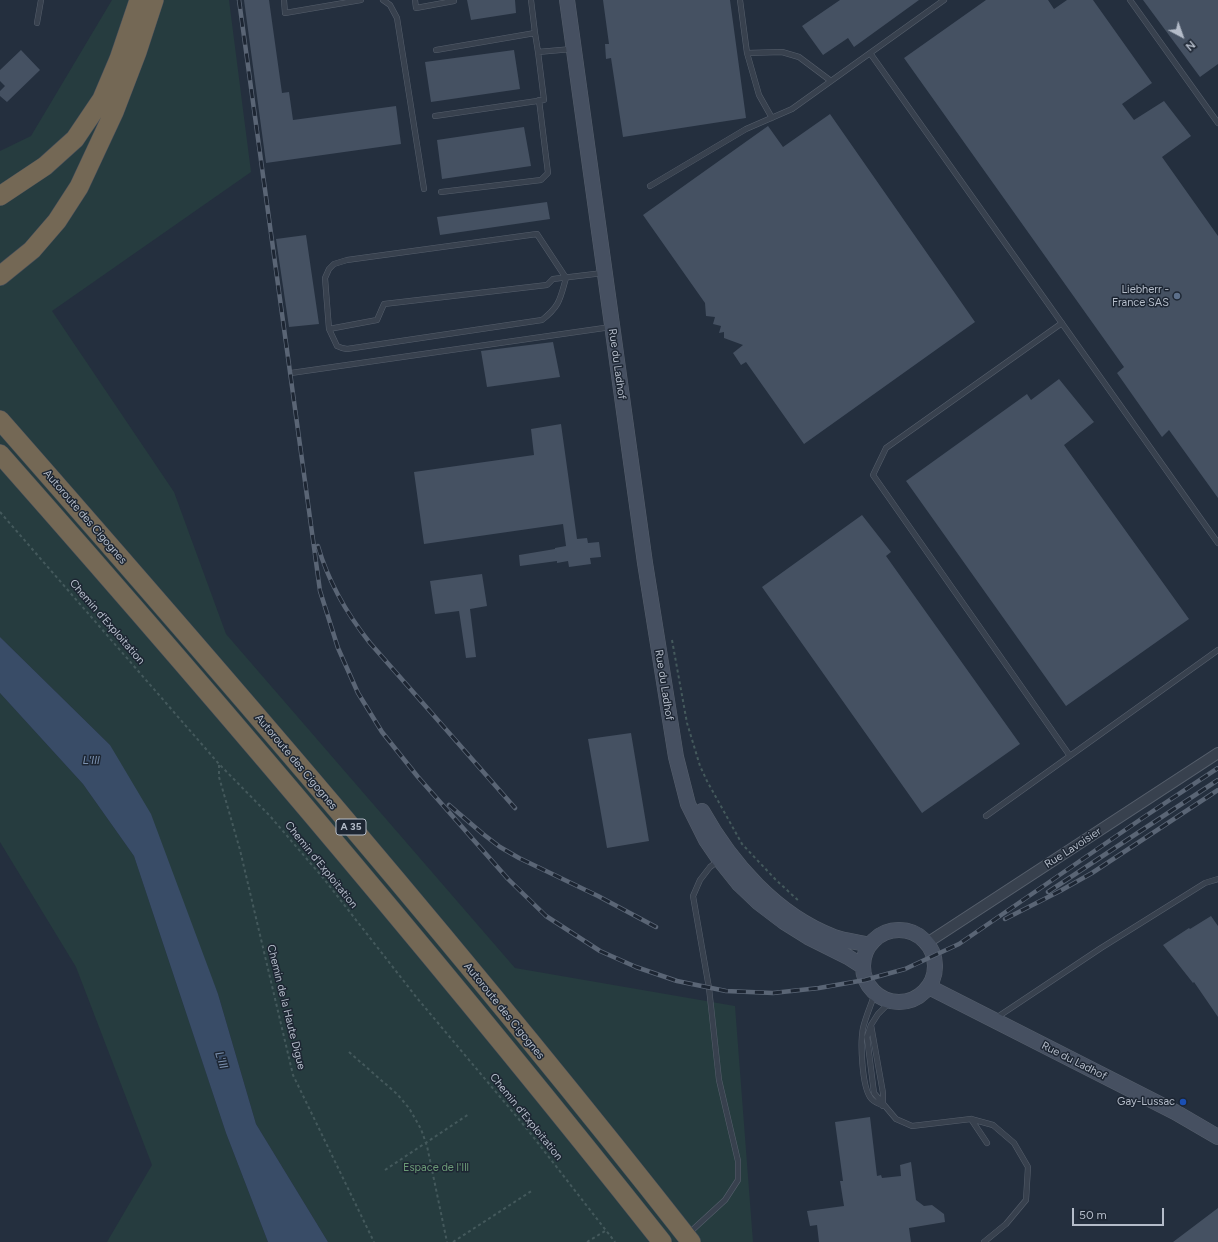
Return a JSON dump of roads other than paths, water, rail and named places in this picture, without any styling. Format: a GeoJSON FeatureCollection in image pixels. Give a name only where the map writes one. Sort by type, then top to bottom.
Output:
{"type":"FeatureCollection","features":[{"type":"Feature","properties":{"kind":"highway"},"geometry":{"type":"LineString","coordinates":[[139,0],[139,22]]}},
{"type":"Feature","properties":{"kind":"highway"},"geometry":{"type":"LineString","coordinates":[[0,276],[32,250],[57,221],[79,187],[114,112],[125,64],[139,22],[154,0]]}},
{"type":"Feature","properties":{"kind":"highway"},"geometry":{"type":"LineString","coordinates":[[0,196],[45,166],[75,139],[125,64]]}},
{"type":"Feature","properties":{"kind":"highway","name":"Autoroute des Cigognes"},"geometry":{"type":"LineString","coordinates":[[0,420],[195,643],[306,773],[487,989],[688,1239]]}},
{"type":"Feature","properties":{"kind":"highway","name":"Autoroute des Cigognes"},"geometry":{"type":"LineString","coordinates":[[0,454],[157,633],[289,787],[471,1005],[662,1242]]}},
{"type":"Feature","properties":{"kind":"main road","name":"Rue du Ladhof"},"geometry":{"type":"LineString","coordinates":[[567,0],[645,563],[676,757],[688,804],[706,840],[740,884],[759,903],[808,937],[848,957],[862,966]]}},
{"type":"Feature","properties":{"kind":"main road","name":"Rue du Ladhof"},"geometry":{"type":"LineString","coordinates":[[671,728],[680,760],[696,800],[726,850],[753,881],[791,913],[819,930],[835,938],[869,945]]}},
{"type":"Feature","properties":{"kind":"main road"},"geometry":{"type":"LineString","coordinates":[[894,930],[913,932],[928,943],[935,956],[936,970],[930,987],[917,998],[901,1003],[884,1000],[871,990],[865,980],[862,966],[864,954],[869,945],[880,935],[894,930]]}},
{"type":"Feature","properties":{"kind":"main road","name":"Rue du Ladhof"},"geometry":{"type":"LineString","coordinates":[[930,987],[1175,1112],[1218,1137]]}},
{"type":"Feature","properties":{"kind":"street","name":"Rue Lavoisier"},"geometry":{"type":"LineString","coordinates":[[928,943],[1218,753]]}},
{"type":"Feature","properties":{"kind":"lane"},"geometry":{"type":"LineString","coordinates":[[36,23],[41,0]]}},
{"type":"Feature","properties":{"kind":"lane"},"geometry":{"type":"LineString","coordinates":[[284,0],[285,13],[361,0]]}},
{"type":"Feature","properties":{"kind":"lane"},"geometry":{"type":"LineString","coordinates":[[383,0],[390,5],[397,18],[424,189]]}},
{"type":"Feature","properties":{"kind":"lane"},"geometry":{"type":"LineString","coordinates":[[415,0],[416,8],[454,1]]}},
{"type":"Feature","properties":{"kind":"lane"},"geometry":{"type":"LineString","coordinates":[[435,116],[544,100],[530,0]]}},
{"type":"Feature","properties":{"kind":"lane"},"geometry":{"type":"LineString","coordinates":[[740,0],[747,52],[758,95],[772,118]]}},
{"type":"Feature","properties":{"kind":"lane"},"geometry":{"type":"LineString","coordinates":[[650,186],[746,129],[792,109],[944,0]]}},
{"type":"Feature","properties":{"kind":"lane"},"geometry":{"type":"LineString","coordinates":[[1130,0],[1218,123]]}},
{"type":"Feature","properties":{"kind":"lane"},"geometry":{"type":"LineString","coordinates":[[436,50],[535,33]]}},
{"type":"Feature","properties":{"kind":"lane"},"geometry":{"type":"LineString","coordinates":[[538,52],[574,49]]}},
{"type":"Feature","properties":{"kind":"lane"},"geometry":{"type":"LineString","coordinates":[[747,52],[782,52],[799,57],[831,81]]}},
{"type":"Feature","properties":{"kind":"lane"},"geometry":{"type":"LineString","coordinates":[[870,53],[1218,543]]}},
{"type":"Feature","properties":{"kind":"lane"},"geometry":{"type":"LineString","coordinates":[[441,192],[542,180],[548,173],[539,100]]}},
{"type":"Feature","properties":{"kind":"lane"},"geometry":{"type":"LineString","coordinates":[[537,234],[566,278],[560,301],[553,312],[542,320],[348,349],[337,346],[330,329],[326,278],[329,269],[334,264],[347,260],[537,234]]}},
{"type":"Feature","properties":{"kind":"lane"},"geometry":{"type":"LineString","coordinates":[[330,329],[377,320],[384,304],[547,284],[553,279],[604,273]]}},
{"type":"Feature","properties":{"kind":"lane"},"geometry":{"type":"LineString","coordinates":[[1062,323],[886,448],[873,475],[1070,756]]}},
{"type":"Feature","properties":{"kind":"lane"},"geometry":{"type":"LineString","coordinates":[[291,373],[612,327]]}},
{"type":"Feature","properties":{"kind":"lane"},"geometry":{"type":"LineString","coordinates":[[986,816],[1218,650]]}},
{"type":"Feature","properties":{"kind":"lane"},"geometry":{"type":"LineString","coordinates":[[688,1239],[725,1200],[738,1180],[738,1161],[719,1080],[709,988],[693,896],[700,880],[720,859]]}},
{"type":"Feature","properties":{"kind":"lane"},"geometry":{"type":"LineString","coordinates":[[993,1019],[1101,948],[1205,883],[1218,878]]}},
{"type":"Feature","properties":{"kind":"lane"},"geometry":{"type":"LineString","coordinates":[[875,993],[863,1028],[860,1049],[865,1084],[869,1096],[874,1102],[883,1106]]}},
{"type":"Feature","properties":{"kind":"lane"},"geometry":{"type":"LineString","coordinates":[[891,1001],[878,1014],[871,1025],[867,1036],[874,1094],[883,1106],[896,1119],[912,1126],[971,1119],[993,1125],[1014,1143],[1028,1167],[1026,1200],[1006,1224],[984,1242]]}},
{"type":"Feature","properties":{"kind":"lane"},"geometry":{"type":"LineString","coordinates":[[871,1025],[883,1093],[883,1106]]}},
{"type":"Feature","properties":{"kind":"lane"},"geometry":{"type":"LineString","coordinates":[[971,1119],[987,1142]]}},
{"type":"Feature","properties":{"kind":"water","name":"L'Ill"},"geometry":{"type":"Polygon","coordinates":[[[0,637],[110,745],[151,814],[218,994],[256,1124],[328,1242],[268,1242],[226,1133],[134,856],[83,784],[0,693],[0,637]]]}},
{"type":"Feature","properties":{"kind":"railway"},"geometry":{"type":"LineString","coordinates":[[239,0],[320,591],[338,648],[358,693],[382,732],[418,777],[508,879],[546,916],[600,951],[636,967],[677,981],[726,991],[773,993],[819,988],[865,980],[905,969],[959,944],[1218,768]]}},
{"type":"Feature","properties":{"kind":"railway"},"geometry":{"type":"LineString","coordinates":[[318,546],[327,572],[339,597],[370,643],[515,808]]}},
{"type":"Feature","properties":{"kind":"railway"},"geometry":{"type":"LineString","coordinates":[[1048,892],[1218,780]]}},
{"type":"Feature","properties":{"kind":"railway"},"geometry":{"type":"LineString","coordinates":[[1005,919],[1092,873],[1218,790]]}},
{"type":"Feature","properties":{"kind":"railway"},"geometry":{"type":"LineString","coordinates":[[449,805],[500,847],[656,927]]}},
{"type":"Feature","properties":{"kind":"place","name":"Liebherr - France SAS"},"geometry":{"type":"Point","coordinates":[1177,296]}},
{"type":"Feature","properties":{"kind":"place","name":"Gay-Lussac"},"geometry":{"type":"Point","coordinates":[1183,1102]}},
{"type":"Feature","properties":{"kind":"park label","name":"Espace de l'Ill"},"geometry":{"type":"Point","coordinates":[436,1168]}}]}
